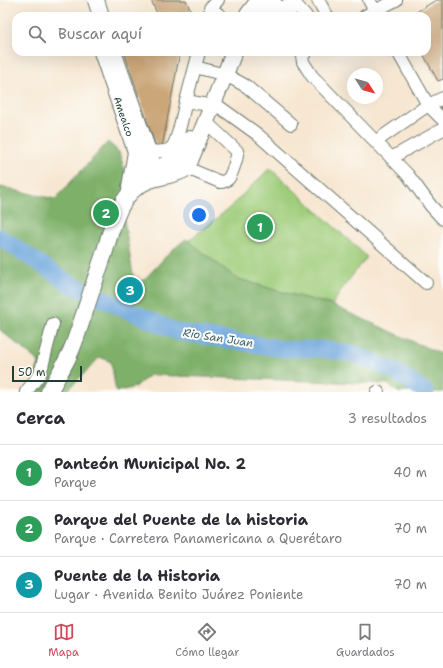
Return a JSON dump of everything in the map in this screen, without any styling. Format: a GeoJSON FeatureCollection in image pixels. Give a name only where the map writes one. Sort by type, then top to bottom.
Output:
{"type":"FeatureCollection","features":[{"type":"Feature","properties":{"kind":"main road"},"geometry":{"type":"LineString","coordinates":[[84,0],[88,12]]}},
{"type":"Feature","properties":{"kind":"main road"},"geometry":{"type":"LineString","coordinates":[[96,0],[100,12]]}},
{"type":"Feature","properties":{"kind":"main road"},"geometry":{"type":"LineString","coordinates":[[260,12],[279,6]]}},
{"type":"Feature","properties":{"kind":"main road"},"geometry":{"type":"LineString","coordinates":[[268,12],[279,6]]}},
{"type":"Feature","properties":{"kind":"main road","name":"Amealco"},"geometry":{"type":"LineString","coordinates":[[104,56],[144,152],[156,175]]}},
{"type":"Feature","properties":{"kind":"main road","name":"Amealco"},"geometry":{"type":"LineString","coordinates":[[114,56],[144,152]]}},
{"type":"Feature","properties":{"kind":"main road"},"geometry":{"type":"LineString","coordinates":[[220,74],[222,56]]}},
{"type":"Feature","properties":{"kind":"main road"},"geometry":{"type":"LineString","coordinates":[[111,225],[123,202],[132,191],[182,155],[209,103],[220,74],[231,56]]}},
{"type":"Feature","properties":{"kind":"main road"},"geometry":{"type":"LineString","coordinates":[[49,392],[69,347],[121,196],[130,187],[156,175],[178,174],[187,168],[206,122],[209,103]]}},
{"type":"Feature","properties":{"kind":"main road"},"geometry":{"type":"LineString","coordinates":[[130,187],[144,152],[160,156],[172,156],[187,147]]}},
{"type":"Feature","properties":{"kind":"main road"},"geometry":{"type":"LineString","coordinates":[[42,392],[69,347]]}},
{"type":"Feature","properties":{"kind":"street"},"geometry":{"type":"LineString","coordinates":[[318,0],[325,12]]}},
{"type":"Feature","properties":{"kind":"street"},"geometry":{"type":"LineString","coordinates":[[369,0],[372,12]]}},
{"type":"Feature","properties":{"kind":"street"},"geometry":{"type":"LineString","coordinates":[[376,12],[396,0]]}},
{"type":"Feature","properties":{"kind":"street"},"geometry":{"type":"LineString","coordinates":[[279,6],[291,12]]}},
{"type":"Feature","properties":{"kind":"street"},"geometry":{"type":"LineString","coordinates":[[279,6],[295,12]]}},
{"type":"Feature","properties":{"kind":"street"},"geometry":{"type":"LineString","coordinates":[[144,152],[165,151],[171,149],[175,143],[198,56]]}},
{"type":"Feature","properties":{"kind":"street"},"geometry":{"type":"LineString","coordinates":[[302,56],[303,62],[312,76],[408,175],[441,213]]}},
{"type":"Feature","properties":{"kind":"street"},"geometry":{"type":"LineString","coordinates":[[400,56],[428,105],[443,120]]}},
{"type":"Feature","properties":{"kind":"street"},"geometry":{"type":"LineString","coordinates":[[195,67],[220,74],[246,86],[290,124]]}},
{"type":"Feature","properties":{"kind":"street"},"geometry":{"type":"LineString","coordinates":[[375,142],[428,105],[443,98]]}},
{"type":"Feature","properties":{"kind":"street"},"geometry":{"type":"LineString","coordinates":[[186,101],[209,103],[257,134],[426,283]]}},
{"type":"Feature","properties":{"kind":"street"},"geometry":{"type":"LineString","coordinates":[[187,168],[220,182],[224,182],[228,178],[238,156],[237,151],[206,122]]}},
{"type":"Feature","properties":{"kind":"street"},"geometry":{"type":"LineString","coordinates":[[391,158],[443,129]]}},
{"type":"Feature","properties":{"kind":"street"},"geometry":{"type":"LineString","coordinates":[[26,392],[40,374],[53,324]]}},
{"type":"Feature","properties":{"kind":"green space"},"geometry":{"type":"Polygon","coordinates":[[[108,142],[119,152],[127,178],[123,213],[134,281],[143,281],[171,251],[186,239],[236,278],[332,305],[443,355],[443,392],[398,392],[388,384],[150,375],[135,387],[116,392],[111,362],[100,357],[66,392],[31,392],[39,362],[0,330],[0,187],[55,199],[108,142]]]}},
{"type":"Feature","properties":{"kind":"green space"},"geometry":{"type":"Polygon","coordinates":[[[270,168],[367,257],[344,286],[332,305],[236,278],[188,241],[227,210],[270,168]]]}},
{"type":"Feature","properties":{"kind":"building"},"geometry":{"type":"Polygon","coordinates":[[[151,0],[186,0],[191,12],[156,12],[151,0]]]}},
{"type":"Feature","properties":{"kind":"building"},"geometry":{"type":"Polygon","coordinates":[[[436,0],[443,0],[443,79],[438,81],[424,56],[431,56],[431,12],[416,12],[436,0]]]}},
{"type":"Feature","properties":{"kind":"building"},"geometry":{"type":"Polygon","coordinates":[[[125,56],[179,56],[162,147],[156,147],[125,56]]]}},
{"type":"Feature","properties":{"kind":"building"},"geometry":{"type":"Polygon","coordinates":[[[443,100],[443,118],[439,108],[443,100]]]}},
{"type":"Feature","properties":{"kind":"waterway","name":"Rio San Juan"},"geometry":{"type":"LineString","coordinates":[[0,237],[70,284],[177,332],[284,349],[322,349],[355,354],[396,372],[426,392]]}},
{"type":"Feature","properties":{"kind":"place","name":"Parque del Puente de la historia"},"geometry":{"type":"Point","coordinates":[106,213]}},
{"type":"Feature","properties":{"kind":"place","name":"Panteón Municipal No. 2"},"geometry":{"type":"Point","coordinates":[260,227]}},
{"type":"Feature","properties":{"kind":"place","name":"Puente de la Historia"},"geometry":{"type":"Point","coordinates":[130,290]}}]}
